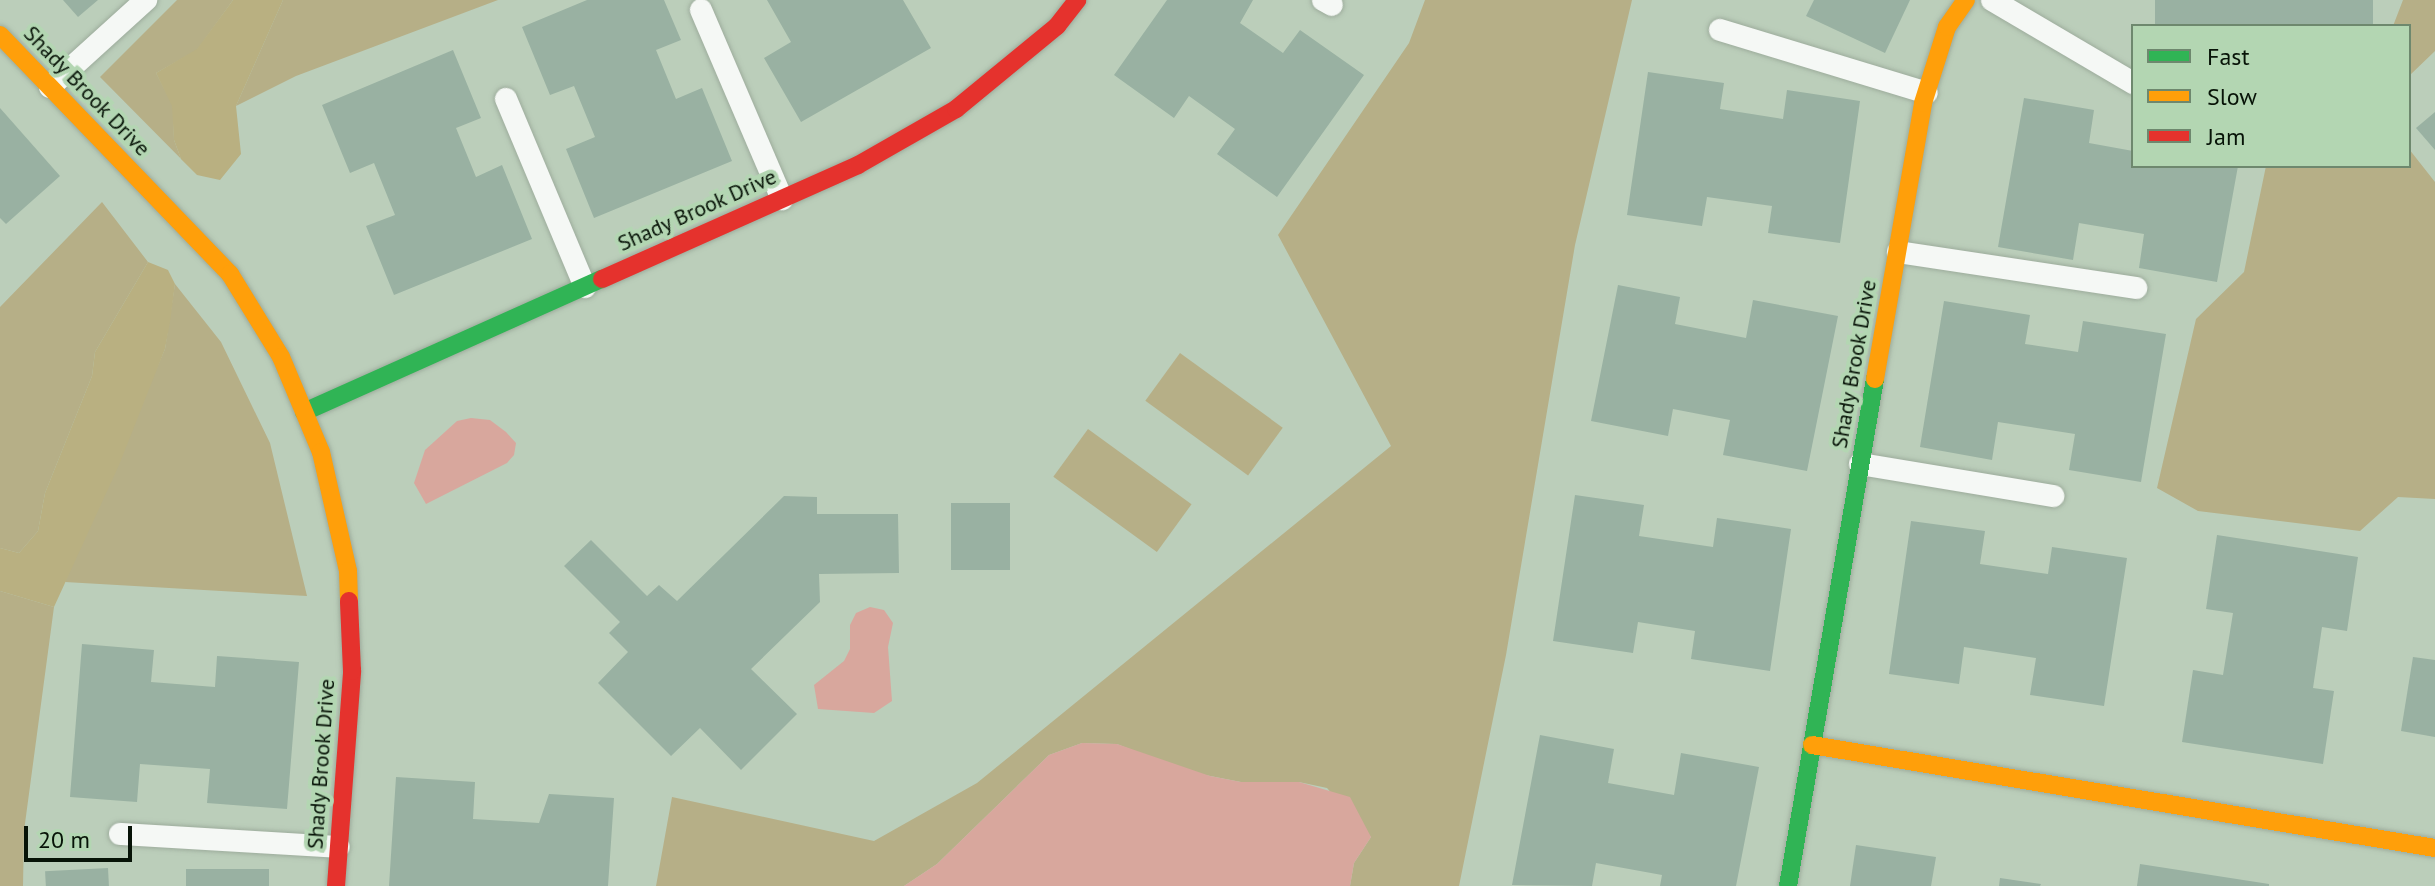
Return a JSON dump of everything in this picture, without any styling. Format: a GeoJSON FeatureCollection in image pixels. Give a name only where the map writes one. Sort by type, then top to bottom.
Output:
{"type":"FeatureCollection","features":[{"type":"Feature","properties":{"kind":"street","name":"Shady Brook Drive"},"geometry":{"type":"LineString","coordinates":[[304,412],[858,165],[956,109],[1057,26],[1077,0]]}},
{"type":"Feature","properties":{"kind":"street","name":"Shady Brook Drive"},"geometry":{"type":"LineString","coordinates":[[1788,886],[1927,93],[1947,27],[1966,0]]}},
{"type":"Feature","properties":{"kind":"street","name":"Shady Brook Drive"},"geometry":{"type":"LineString","coordinates":[[0,35],[230,274],[281,357],[321,452],[348,571],[352,671],[336,886]]}},
{"type":"Feature","properties":{"kind":"street"},"geometry":{"type":"LineString","coordinates":[[1812,745],[2435,848]]}},
{"type":"Feature","properties":{"kind":"lane"},"geometry":{"type":"LineString","coordinates":[[50,87],[146,0]]}},
{"type":"Feature","properties":{"kind":"lane"},"geometry":{"type":"LineString","coordinates":[[1992,0],[2131,82]]}},
{"type":"Feature","properties":{"kind":"lane"},"geometry":{"type":"LineString","coordinates":[[701,10],[782,199]]}},
{"type":"Feature","properties":{"kind":"lane"},"geometry":{"type":"LineString","coordinates":[[1720,30],[1927,93]]}},
{"type":"Feature","properties":{"kind":"lane"},"geometry":{"type":"LineString","coordinates":[[506,99],[585,287]]}},
{"type":"Feature","properties":{"kind":"lane"},"geometry":{"type":"LineString","coordinates":[[1898,252],[2136,288]]}},
{"type":"Feature","properties":{"kind":"lane"},"geometry":{"type":"LineString","coordinates":[[1860,464],[2053,496]]}},
{"type":"Feature","properties":{"kind":"lane"},"geometry":{"type":"LineString","coordinates":[[120,834],[339,847]]}},
{"type":"Feature","properties":{"kind":"shaded area"},"geometry":{"type":"Polygon","coordinates":[[[177,0],[233,0],[197,50],[156,73],[173,106],[174,140],[181,159],[100,77],[177,0]]]}},
{"type":"Feature","properties":{"kind":"shaded area"},"geometry":{"type":"Polygon","coordinates":[[[233,0],[283,0],[236,106],[241,154],[220,180],[197,175],[181,159],[174,140],[172,106],[156,73],[197,49],[233,0]]]}},
{"type":"Feature","properties":{"kind":"shaded area"},"geometry":{"type":"Polygon","coordinates":[[[283,0],[498,0],[296,76],[236,106],[283,0]]]}},
{"type":"Feature","properties":{"kind":"shaded area"},"geometry":{"type":"Polygon","coordinates":[[[1425,0],[1632,0],[1575,245],[1506,655],[1459,886],[1350,886],[1354,863],[1371,837],[1327,788],[1299,782],[1241,782],[1185,771],[1117,744],[1082,743],[1049,755],[937,864],[904,886],[656,886],[672,797],[874,841],[977,783],[1391,446],[1278,235],[1409,43],[1425,0]]]}},
{"type":"Feature","properties":{"kind":"shaded area"},"geometry":{"type":"Polygon","coordinates":[[[2403,0],[2435,0],[2435,51],[2411,74],[2411,24],[2394,24],[2403,0]]]}},
{"type":"Feature","properties":{"kind":"shaded area"},"geometry":{"type":"Polygon","coordinates":[[[2411,152],[2435,182],[2435,499],[2398,497],[2360,531],[2198,511],[2157,488],[2196,319],[2244,272],[2266,168],[2411,168],[2411,152]]]}},
{"type":"Feature","properties":{"kind":"shaded area"},"geometry":{"type":"Polygon","coordinates":[[[102,202],[148,262],[95,352],[92,376],[45,493],[38,531],[19,553],[0,548],[0,307],[102,202]]]}},
{"type":"Feature","properties":{"kind":"shaded area"},"geometry":{"type":"Polygon","coordinates":[[[148,262],[168,270],[175,284],[170,322],[165,349],[119,465],[54,607],[0,591],[0,548],[19,553],[38,531],[45,493],[92,376],[95,352],[148,262]]]}},
{"type":"Feature","properties":{"kind":"shaded area"},"geometry":{"type":"Polygon","coordinates":[[[175,284],[221,342],[270,443],[307,596],[65,582],[165,349],[175,284]]]}},
{"type":"Feature","properties":{"kind":"shaded area"},"geometry":{"type":"Polygon","coordinates":[[[1180,353],[1283,428],[1248,475],[1145,401],[1180,353]]]}},
{"type":"Feature","properties":{"kind":"shaded area"},"geometry":{"type":"Polygon","coordinates":[[[471,418],[490,420],[506,432],[516,443],[514,455],[507,463],[426,504],[414,483],[425,450],[457,421],[471,418]]]}},
{"type":"Feature","properties":{"kind":"shaded area"},"geometry":{"type":"Polygon","coordinates":[[[1088,429],[1192,504],[1157,552],[1053,477],[1088,429]]]}},
{"type":"Feature","properties":{"kind":"shaded area"},"geometry":{"type":"Polygon","coordinates":[[[0,591],[54,607],[24,831],[23,886],[0,886],[0,591]]]}},
{"type":"Feature","properties":{"kind":"shaded area"},"geometry":{"type":"Polygon","coordinates":[[[870,607],[884,610],[893,623],[888,647],[892,701],[874,713],[818,709],[814,685],[844,661],[850,649],[850,625],[856,613],[870,607]]]}},
{"type":"Feature","properties":{"kind":"shaded area"},"geometry":{"type":"Polygon","coordinates":[[[1082,743],[1117,744],[1210,776],[1241,782],[1299,782],[1350,797],[1371,837],[1354,863],[1350,886],[904,886],[937,864],[1049,755],[1082,743]]]}},
{"type":"Feature","properties":{"kind":"building"},"geometry":{"type":"Polygon","coordinates":[[[63,0],[98,0],[78,17],[63,0]]]}},
{"type":"Feature","properties":{"kind":"building"},"geometry":{"type":"Polygon","coordinates":[[[587,0],[664,0],[681,40],[656,50],[676,99],[702,88],[732,161],[594,218],[566,149],[595,137],[574,86],[550,95],[522,27],[587,0]]]}},
{"type":"Feature","properties":{"kind":"building"},"geometry":{"type":"Polygon","coordinates":[[[767,0],[903,0],[931,48],[801,122],[764,58],[791,42],[767,0]]]}},
{"type":"Feature","properties":{"kind":"building"},"geometry":{"type":"Polygon","coordinates":[[[1167,0],[1253,0],[1240,23],[1283,53],[1300,30],[1364,75],[1277,197],[1217,154],[1235,129],[1189,96],[1174,118],[1114,75],[1167,0]]]}},
{"type":"Feature","properties":{"kind":"building"},"geometry":{"type":"Polygon","coordinates":[[[1814,0],[1910,0],[1885,53],[1806,16],[1814,0]]]}},
{"type":"Feature","properties":{"kind":"building"},"geometry":{"type":"Polygon","coordinates":[[[2155,0],[2373,0],[2373,24],[2155,24],[2155,0]]]}},
{"type":"Feature","properties":{"kind":"building"},"geometry":{"type":"Polygon","coordinates":[[[453,50],[481,118],[456,128],[476,177],[502,165],[532,239],[394,295],[366,226],[395,215],[374,163],[350,173],[322,105],[453,50]]]}},
{"type":"Feature","properties":{"kind":"building"},"geometry":{"type":"Polygon","coordinates":[[[1648,72],[1724,83],[1720,109],[1783,119],[1787,90],[1860,101],[1840,243],[1768,233],[1772,206],[1707,197],[1702,226],[1627,215],[1648,72]]]}},
{"type":"Feature","properties":{"kind":"building"},"geometry":{"type":"Polygon","coordinates":[[[2024,98],[2094,110],[2089,143],[2131,151],[2131,168],[2238,168],[2217,282],[2139,268],[2144,234],[2079,223],[2073,260],[1998,247],[2024,98]]]}},
{"type":"Feature","properties":{"kind":"building"},"geometry":{"type":"Polygon","coordinates":[[[0,108],[60,176],[6,224],[0,218],[0,108]]]}},
{"type":"Feature","properties":{"kind":"building"},"geometry":{"type":"Polygon","coordinates":[[[2435,112],[2435,150],[2416,128],[2435,112]]]}},
{"type":"Feature","properties":{"kind":"building"},"geometry":{"type":"Polygon","coordinates":[[[1618,285],[1680,297],[1675,324],[1746,338],[1753,300],[1838,316],[1807,471],[1723,455],[1730,420],[1673,409],[1668,436],[1591,421],[1618,285]]]}},
{"type":"Feature","properties":{"kind":"building"},"geometry":{"type":"Polygon","coordinates":[[[1944,301],[2030,315],[2025,344],[2078,352],[2083,321],[2166,334],[2141,482],[2069,470],[2075,434],[1998,422],[1992,460],[1920,447],[1944,301]]]}},
{"type":"Feature","properties":{"kind":"building"},"geometry":{"type":"Polygon","coordinates":[[[1575,495],[1644,505],[1639,536],[1713,547],[1717,518],[1791,529],[1770,671],[1691,659],[1695,631],[1638,622],[1633,653],[1553,641],[1575,495]]]}},
{"type":"Feature","properties":{"kind":"building"},"geometry":{"type":"Polygon","coordinates":[[[784,496],[817,497],[817,514],[898,514],[899,573],[819,574],[820,602],[751,669],[797,714],[741,770],[700,728],[671,756],[598,683],[628,652],[609,633],[620,622],[564,566],[591,540],[647,596],[659,585],[677,601],[784,496]]]}},
{"type":"Feature","properties":{"kind":"building"},"geometry":{"type":"Polygon","coordinates":[[[951,503],[1010,503],[1010,570],[951,570],[951,503]]]}},
{"type":"Feature","properties":{"kind":"building"},"geometry":{"type":"Polygon","coordinates":[[[1911,521],[1985,531],[1980,564],[2048,574],[2052,547],[2127,558],[2104,706],[2030,695],[2036,658],[1964,647],[1959,684],[1889,674],[1911,521]]]}},
{"type":"Feature","properties":{"kind":"building"},"geometry":{"type":"Polygon","coordinates":[[[2217,535],[2358,557],[2347,631],[2322,627],[2313,688],[2334,691],[2323,764],[2182,742],[2193,670],[2223,675],[2233,613],[2206,609],[2217,535]]]}},
{"type":"Feature","properties":{"kind":"building"},"geometry":{"type":"Polygon","coordinates":[[[82,644],[154,650],[151,682],[215,687],[217,656],[299,662],[287,809],[207,803],[210,769],[140,764],[137,802],[70,797],[82,644]]]}},
{"type":"Feature","properties":{"kind":"building"},"geometry":{"type":"Polygon","coordinates":[[[2413,657],[2435,660],[2435,737],[2401,731],[2413,657]]]}},
{"type":"Feature","properties":{"kind":"building"},"geometry":{"type":"Polygon","coordinates":[[[1540,735],[1614,749],[1608,783],[1674,795],[1681,753],[1759,767],[1736,886],[1660,886],[1662,875],[1596,863],[1592,886],[1512,885],[1540,735]]]}},
{"type":"Feature","properties":{"kind":"building"},"geometry":{"type":"Polygon","coordinates":[[[396,777],[475,782],[473,819],[539,823],[549,794],[614,798],[608,886],[389,886],[396,777]]]}},
{"type":"Feature","properties":{"kind":"building"},"geometry":{"type":"Polygon","coordinates":[[[1856,845],[1936,857],[1931,886],[1850,886],[1856,845]]]}},
{"type":"Feature","properties":{"kind":"building"},"geometry":{"type":"Polygon","coordinates":[[[2140,864],[2269,884],[2269,886],[2137,886],[2140,864]]]}},
{"type":"Feature","properties":{"kind":"building"},"geometry":{"type":"Polygon","coordinates":[[[108,868],[109,886],[46,886],[45,871],[108,868]]]}},
{"type":"Feature","properties":{"kind":"building"},"geometry":{"type":"Polygon","coordinates":[[[186,869],[269,869],[269,886],[186,886],[186,869]]]}},
{"type":"Feature","properties":{"kind":"building"},"geometry":{"type":"Polygon","coordinates":[[[2000,878],[2041,884],[1999,886],[2000,878]]]}},
{"type":"Feature","properties":{"kind":"traffic: fast"},"geometry":{"type":"LineString","coordinates":[[304,412],[602,279]]}},
{"type":"Feature","properties":{"kind":"traffic: fast"},"geometry":{"type":"LineString","coordinates":[[1788,886],[1875,379]]}},
{"type":"Feature","properties":{"kind":"traffic: slow"},"geometry":{"type":"LineString","coordinates":[[1875,379],[1923,103],[1947,27],[1966,0]]}},
{"type":"Feature","properties":{"kind":"traffic: slow"},"geometry":{"type":"LineString","coordinates":[[0,35],[230,274],[281,357],[321,452],[348,571],[349,601]]}},
{"type":"Feature","properties":{"kind":"traffic: slow"},"geometry":{"type":"LineString","coordinates":[[1812,745],[2435,848]]}},
{"type":"Feature","properties":{"kind":"traffic: jam"},"geometry":{"type":"LineString","coordinates":[[602,279],[858,165],[956,109],[1057,26],[1077,0]]}},
{"type":"Feature","properties":{"kind":"traffic: jam"},"geometry":{"type":"LineString","coordinates":[[336,886],[352,671],[349,601]]}}]}
